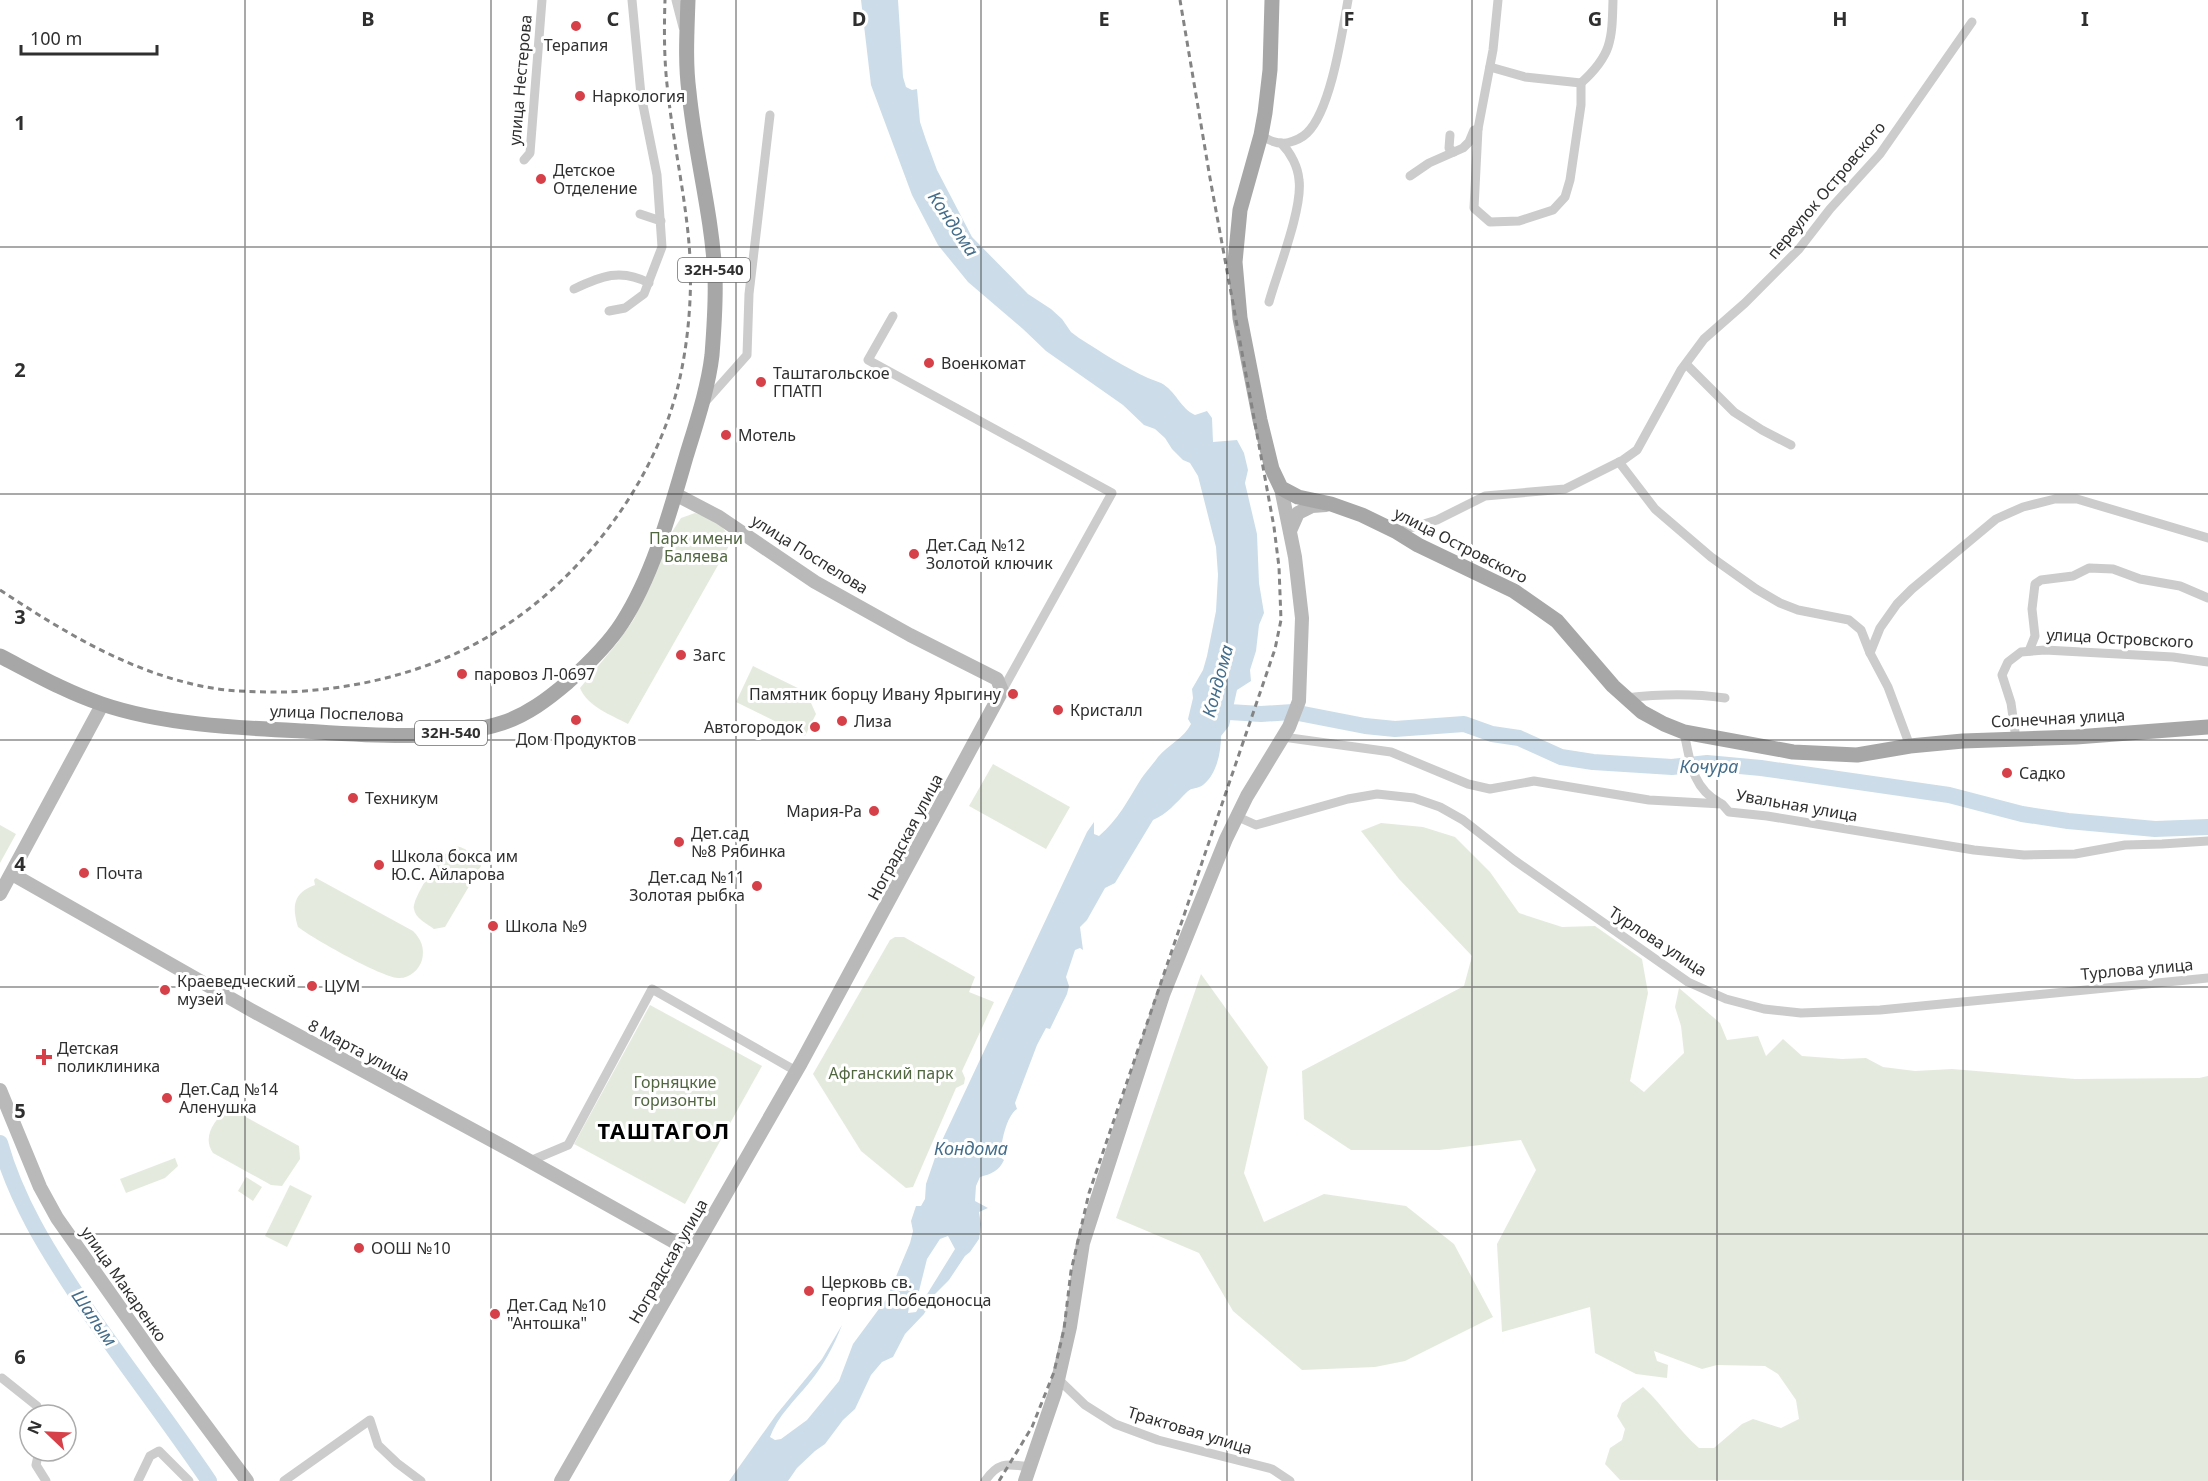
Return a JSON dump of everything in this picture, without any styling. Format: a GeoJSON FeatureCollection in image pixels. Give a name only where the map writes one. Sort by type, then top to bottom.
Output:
{"type":"FeatureCollection","features":[{"type":"Feature","properties":{"kind":"main road","name":"32Н-540"},"geometry":{"type":"LineString","coordinates":[[675,494],[701,406],[711,360],[715,317],[715,274],[688,89],[688,0]]}},
{"type":"Feature","properties":{"kind":"main road"},"geometry":{"type":"LineString","coordinates":[[1272,0],[1270,70],[1261,135],[1240,210],[1235,262],[1240,318],[1260,420],[1272,469],[1281,488]]}},
{"type":"Feature","properties":{"kind":"main road","name":"улица Островского"},"geometry":{"type":"LineString","coordinates":[[1281,488],[1298,497],[1331,504],[1362,515],[1418,545],[1515,591],[1557,621],[1625,698],[1642,712],[1664,724],[1684,732],[1793,752],[1857,755],[1910,746]]}},
{"type":"Feature","properties":{"kind":"main road","name":"улица Поспелова"},"geometry":{"type":"LineString","coordinates":[[0,657],[102,705],[165,718],[229,727],[385,735],[441,734],[499,724],[519,717],[547,700],[599,651],[621,625],[638,595],[675,494]]}},
{"type":"Feature","properties":{"kind":"main road","name":"Солнечная улица"},"geometry":{"type":"LineString","coordinates":[[1910,746],[2208,727]]}},
{"type":"Feature","properties":{"kind":"street","name":"улица Нестерова"},"geometry":{"type":"LineString","coordinates":[[524,160],[530,153],[542,0]]}},
{"type":"Feature","properties":{"kind":"street"},"geometry":{"type":"LineString","coordinates":[[609,311],[625,308],[644,294],[662,247],[657,175],[641,95],[632,0]]}},
{"type":"Feature","properties":{"kind":"street"},"geometry":{"type":"LineString","coordinates":[[676,0],[687,44]]}},
{"type":"Feature","properties":{"kind":"street"},"geometry":{"type":"LineString","coordinates":[[1261,135],[1269,141],[1281,143],[1297,141],[1309,132],[1320,112],[1338,57],[1348,0]]}},
{"type":"Feature","properties":{"kind":"street"},"geometry":{"type":"LineString","coordinates":[[1498,0],[1490,67],[1478,129],[1474,208],[1490,222],[1519,221],[1553,210],[1565,197],[1570,180],[1581,105],[1581,83]]}},
{"type":"Feature","properties":{"kind":"street"},"geometry":{"type":"LineString","coordinates":[[1490,67],[1525,77],[1581,83],[1593,73],[1609,50],[1613,0]]}},
{"type":"Feature","properties":{"kind":"street","name":"переулок Островского"},"geometry":{"type":"LineString","coordinates":[[1397,532],[1437,520],[1485,496],[1565,489],[1619,462],[1637,450],[1686,363],[1704,339],[1745,303],[1799,249],[1830,209],[1880,154],[1972,22]]}},
{"type":"Feature","properties":{"kind":"street"},"geometry":{"type":"LineString","coordinates":[[701,406],[747,356],[749,294],[770,114]]}},
{"type":"Feature","properties":{"kind":"street"},"geometry":{"type":"LineString","coordinates":[[1410,176],[1429,163],[1463,148],[1474,130],[1478,129]]}},
{"type":"Feature","properties":{"kind":"street"},"geometry":{"type":"LineString","coordinates":[[1450,135],[1449,148],[1454,152]]}},
{"type":"Feature","properties":{"kind":"street"},"geometry":{"type":"LineString","coordinates":[[1269,302],[1294,220],[1299,193],[1296,166],[1281,143]]}},
{"type":"Feature","properties":{"kind":"street"},"geometry":{"type":"LineString","coordinates":[[640,214],[660,221]]}},
{"type":"Feature","properties":{"kind":"street"},"geometry":{"type":"LineString","coordinates":[[574,289],[611,274],[634,275],[649,283]]}},
{"type":"Feature","properties":{"kind":"street","name":"Ноградская улица"},"geometry":{"type":"LineString","coordinates":[[561,1481],[796,1071],[1112,493],[868,360],[893,316]]}},
{"type":"Feature","properties":{"kind":"street"},"geometry":{"type":"LineString","coordinates":[[1686,363],[1734,412],[1791,445]]}},
{"type":"Feature","properties":{"kind":"street"},"geometry":{"type":"LineString","coordinates":[[1619,462],[1654,510],[1711,557],[1780,603],[1798,610],[1850,620],[1861,630],[1910,746]]}},
{"type":"Feature","properties":{"kind":"street"},"geometry":{"type":"LineString","coordinates":[[1025,1481],[1055,1393],[1070,1327],[1083,1243],[1163,995],[1226,839],[1247,796],[1286,732],[1299,701],[1302,618],[1281,488]]}},
{"type":"Feature","properties":{"kind":"street","name":"улица Поспелова"},"geometry":{"type":"LineString","coordinates":[[675,494],[719,517],[814,582],[910,635],[997,679],[1002,691]]}},
{"type":"Feature","properties":{"kind":"street"},"geometry":{"type":"LineString","coordinates":[[1870,653],[1880,628],[1897,604],[1912,589],[1996,519],[2023,507],[2055,499],[2077,499],[2208,537]]}},
{"type":"Feature","properties":{"kind":"street"},"geometry":{"type":"LineString","coordinates":[[1290,533],[1298,513],[1304,508],[1331,504]]}},
{"type":"Feature","properties":{"kind":"street","name":"улица Островского"},"geometry":{"type":"LineString","coordinates":[[2030,651],[2036,636],[2032,609],[2035,584],[2041,580],[2073,576],[2089,568],[2113,569],[2139,579],[2180,586],[2208,598]]}},
{"type":"Feature","properties":{"kind":"street","name":"улица Островского"},"geometry":{"type":"LineString","coordinates":[[2016,739],[2011,703],[2002,675],[2008,662],[2022,652],[2045,650],[2174,657],[2208,662]]}},
{"type":"Feature","properties":{"kind":"street"},"geometry":{"type":"LineString","coordinates":[[1625,698],[1683,694],[1725,698]]}},
{"type":"Feature","properties":{"kind":"street"},"geometry":{"type":"LineString","coordinates":[[0,894],[102,705]]}},
{"type":"Feature","properties":{"kind":"street","name":"Увальная улица"},"geometry":{"type":"LineString","coordinates":[[1286,732],[1391,752],[1481,788],[1490,789],[1534,781],[1649,800],[1722,804],[1729,812],[1767,816],[1974,850],[2024,855],[2075,854],[2125,845],[2208,841]]}},
{"type":"Feature","properties":{"kind":"street"},"geometry":{"type":"LineString","coordinates":[[1684,732],[1696,781],[1711,798],[1722,804]]}},
{"type":"Feature","properties":{"kind":"street","name":"Турлова улица"},"geometry":{"type":"LineString","coordinates":[[1238,817],[1256,825],[1348,799],[1377,794],[1414,798],[1440,807],[1463,820],[1514,860],[1688,982],[1726,999],[1764,1009],[1801,1013],[1880,1010],[2208,978]]}},
{"type":"Feature","properties":{"kind":"street","name":"8 Марта улица"},"geometry":{"type":"LineString","coordinates":[[12,874],[261,1016],[530,1161],[692,1252]]}},
{"type":"Feature","properties":{"kind":"street"},"geometry":{"type":"LineString","coordinates":[[530,1161],[568,1145],[651,989],[796,1071]]}},
{"type":"Feature","properties":{"kind":"street","name":"улица Макаренко"},"geometry":{"type":"LineString","coordinates":[[0,1090],[40,1187],[57,1218],[157,1360],[247,1481]]}},
{"type":"Feature","properties":{"kind":"street"},"geometry":{"type":"LineString","coordinates":[[2,1378],[33,1403]]}},
{"type":"Feature","properties":{"kind":"street","name":"Трактовая улица"},"geometry":{"type":"LineString","coordinates":[[1057,1378],[1085,1405],[1115,1424],[1158,1440],[1272,1469],[1290,1481]]}},
{"type":"Feature","properties":{"kind":"street"},"geometry":{"type":"LineString","coordinates":[[284,1481],[370,1420],[378,1445],[397,1463],[422,1481]]}},
{"type":"Feature","properties":{"kind":"street"},"geometry":{"type":"LineString","coordinates":[[138,1481],[150,1456],[159,1451],[189,1481]]}},
{"type":"Feature","properties":{"kind":"street"},"geometry":{"type":"LineString","coordinates":[[36,1463],[46,1481]]}},
{"type":"Feature","properties":{"kind":"street"},"geometry":{"type":"LineString","coordinates":[[985,1481],[998,1467],[1005,1464],[1030,1467]]}},
{"type":"Feature","properties":{"kind":"green space","name":"Парк имени Баляева"},"geometry":{"type":"Polygon","coordinates":[[[695,513],[718,523],[726,532],[730,544],[628,724],[594,705],[580,688],[634,619],[672,532],[681,518],[695,513]]]}},
{"type":"Feature","properties":{"kind":"green space"},"geometry":{"type":"Polygon","coordinates":[[[753,666],[806,692],[816,714],[805,736],[736,702],[753,666]]]}},
{"type":"Feature","properties":{"kind":"green space"},"geometry":{"type":"Polygon","coordinates":[[[993,764],[1070,807],[1046,849],[969,806],[993,764]]]}},
{"type":"Feature","properties":{"kind":"green space"},"geometry":{"type":"Polygon","coordinates":[[[1381,823],[1423,827],[1455,837],[1490,872],[1519,913],[1562,927],[1595,926],[1642,959],[1648,993],[1630,1081],[1644,1092],[1684,1053],[1681,1026],[1675,1007],[1679,988],[1720,1023],[1727,1040],[1758,1036],[1766,1056],[1783,1039],[1802,1056],[1866,1058],[1883,1067],[1915,1071],[1952,1069],[2075,1079],[2208,1076],[2208,1481],[1620,1480],[1605,1464],[1610,1448],[1622,1440],[1625,1429],[1617,1416],[1622,1403],[1643,1387],[1699,1448],[1714,1448],[1742,1424],[1753,1419],[1781,1428],[1799,1419],[1796,1400],[1778,1374],[1765,1366],[1717,1365],[1702,1369],[1654,1351],[1657,1361],[1668,1365],[1667,1378],[1636,1374],[1595,1353],[1590,1307],[1502,1332],[1497,1244],[1536,1170],[1521,1140],[1439,1150],[1351,1150],[1304,1119],[1302,1071],[1464,986],[1472,956],[1399,879],[1361,831],[1381,823]]]}},
{"type":"Feature","properties":{"kind":"green space"},"geometry":{"type":"Polygon","coordinates":[[[0,825],[16,834],[0,863],[0,825]]]}},
{"type":"Feature","properties":{"kind":"green space"},"geometry":{"type":"Polygon","coordinates":[[[455,846],[471,853],[481,866],[445,927],[434,929],[417,915],[414,909],[415,903],[423,885],[437,865],[455,846]]]}},
{"type":"Feature","properties":{"kind":"green space"},"geometry":{"type":"Polygon","coordinates":[[[316,878],[413,931],[423,948],[421,964],[416,970],[402,978],[389,976],[347,956],[298,927],[295,913],[296,901],[302,892],[315,885],[316,878]]]}},
{"type":"Feature","properties":{"kind":"green space","name":"Афганский парк"},"geometry":{"type":"Polygon","coordinates":[[[895,937],[904,937],[975,977],[969,992],[994,1002],[962,1071],[965,1078],[964,1084],[956,1088],[913,1187],[906,1188],[861,1151],[813,1074],[890,940],[895,937]]]}},
{"type":"Feature","properties":{"kind":"green space"},"geometry":{"type":"Polygon","coordinates":[[[1201,974],[1268,1067],[1244,1173],[1264,1222],[1324,1194],[1406,1206],[1454,1244],[1493,1317],[1405,1361],[1375,1367],[1302,1370],[1233,1311],[1199,1253],[1116,1218],[1201,974]]]}},
{"type":"Feature","properties":{"kind":"green space","name":"Горняцкие горизонты"},"geometry":{"type":"Polygon","coordinates":[[[650,1005],[762,1066],[685,1204],[574,1144],[650,1005]]]}},
{"type":"Feature","properties":{"kind":"green space"},"geometry":{"type":"Polygon","coordinates":[[[227,1110],[233,1110],[299,1146],[300,1159],[282,1186],[271,1185],[213,1153],[209,1135],[214,1124],[227,1110]]]}},
{"type":"Feature","properties":{"kind":"green space"},"geometry":{"type":"Polygon","coordinates":[[[175,1158],[178,1166],[165,1178],[126,1193],[120,1179],[175,1158]]]}},
{"type":"Feature","properties":{"kind":"green space"},"geometry":{"type":"Polygon","coordinates":[[[246,1177],[262,1187],[253,1201],[238,1191],[246,1177]]]}},
{"type":"Feature","properties":{"kind":"green space"},"geometry":{"type":"Polygon","coordinates":[[[290,1185],[312,1196],[287,1247],[265,1236],[290,1185]]]}},
{"type":"Feature","properties":{"kind":"water","name":"Кондома"},"geometry":{"type":"Polygon","coordinates":[[[861,0],[898,0],[903,77],[906,87],[912,90],[917,89],[920,122],[937,170],[972,237],[1028,294],[1051,309],[1079,338],[1130,369],[1166,386],[1185,408],[1195,415],[1207,411],[1212,418],[1213,442],[1237,440],[1244,453],[1248,470],[1245,483],[1257,534],[1259,583],[1264,613],[1259,625],[1256,651],[1250,670],[1251,681],[1237,690],[1229,726],[1221,736],[1219,756],[1212,775],[1203,785],[1189,790],[1167,811],[1153,820],[1115,883],[1105,888],[1087,920],[1080,927],[1083,950],[1080,948],[1075,950],[1066,977],[1069,986],[1067,994],[1050,1029],[1046,1028],[1037,1045],[1015,1103],[1017,1109],[1007,1124],[1000,1157],[1004,1160],[994,1172],[980,1177],[976,1186],[975,1201],[988,1208],[979,1212],[981,1224],[979,1239],[949,1280],[935,1294],[924,1314],[905,1334],[893,1357],[882,1362],[871,1375],[855,1409],[843,1420],[825,1444],[797,1468],[788,1481],[729,1481],[776,1415],[822,1359],[842,1325],[823,1363],[782,1416],[770,1437],[775,1440],[781,1439],[807,1420],[839,1381],[853,1344],[887,1298],[910,1243],[913,1231],[911,1221],[916,1206],[921,1206],[925,1199],[926,1184],[938,1149],[1087,832],[1094,822],[1094,834],[1099,836],[1106,830],[1158,757],[1191,724],[1188,719],[1193,698],[1192,689],[1203,670],[1216,611],[1218,575],[1216,547],[1198,476],[1190,463],[1183,460],[1155,429],[1144,425],[1123,405],[1046,351],[968,282],[938,245],[912,195],[871,85],[861,0]],[[948,1236],[940,1239],[927,1259],[919,1291],[910,1302],[908,1313],[916,1312],[955,1249],[948,1236]]]}},
{"type":"Feature","properties":{"kind":"waterway","name":"Кочура"},"geometry":{"type":"LineString","coordinates":[[1213,711],[1261,714],[1293,712],[1365,726],[1395,729],[1464,724],[1492,734],[1519,738],[1561,757],[1593,762],[1672,767],[1707,763],[1761,768],[1949,795],[2022,814],[2068,821],[2155,829],[2208,827]]}},
{"type":"Feature","properties":{"kind":"waterway","name":"Шалым"},"geometry":{"type":"LineString","coordinates":[[0,1143],[15,1185],[55,1262],[209,1481]]}},
{"type":"Feature","properties":{"kind":"railway"},"geometry":{"type":"LineString","coordinates":[[0,590],[48,621],[98,649],[150,671],[216,689],[286,692],[348,686],[429,665],[488,636],[527,611],[562,580],[595,545],[623,508],[647,467],[666,425],[682,367],[690,305],[690,258],[667,81],[665,0]]}},
{"type":"Feature","properties":{"kind":"railway"},"geometry":{"type":"LineString","coordinates":[[999,1481],[1032,1427],[1054,1372],[1064,1329],[1071,1271],[1089,1193],[1275,649],[1281,620],[1279,567],[1274,527],[1180,0]]}},
{"type":"Feature","properties":{"kind":"place","name":"Терапия"},"geometry":{"type":"Point","coordinates":[576,26]}},
{"type":"Feature","properties":{"kind":"place","name":"Наркология"},"geometry":{"type":"Point","coordinates":[580,96]}},
{"type":"Feature","properties":{"kind":"place","name":"Детское Отделение"},"geometry":{"type":"Point","coordinates":[541,179]}},
{"type":"Feature","properties":{"kind":"place","name":"Военкомат"},"geometry":{"type":"Point","coordinates":[929,363]}},
{"type":"Feature","properties":{"kind":"place","name":"Таштагольское ГПАТП"},"geometry":{"type":"Point","coordinates":[761,382]}},
{"type":"Feature","properties":{"kind":"place","name":"Мотель"},"geometry":{"type":"Point","coordinates":[726,435]}},
{"type":"Feature","properties":{"kind":"place","name":"Дет.Сад №12 Золотой ключик"},"geometry":{"type":"Point","coordinates":[914,554]}},
{"type":"Feature","properties":{"kind":"place","name":"Загс"},"geometry":{"type":"Point","coordinates":[681,655]}},
{"type":"Feature","properties":{"kind":"place","name":"паровоз Л-0697"},"geometry":{"type":"Point","coordinates":[462,674]}},
{"type":"Feature","properties":{"kind":"place","name":"Памятник борцу Ивану Ярыгину"},"geometry":{"type":"Point","coordinates":[1013,694]}},
{"type":"Feature","properties":{"kind":"place","name":"Кристалл"},"geometry":{"type":"Point","coordinates":[1058,710]}},
{"type":"Feature","properties":{"kind":"place","name":"Дом Продуктов"},"geometry":{"type":"Point","coordinates":[576,720]}},
{"type":"Feature","properties":{"kind":"place","name":"Лиза"},"geometry":{"type":"Point","coordinates":[842,721]}},
{"type":"Feature","properties":{"kind":"place","name":"Автогородок"},"geometry":{"type":"Point","coordinates":[815,727]}},
{"type":"Feature","properties":{"kind":"place","name":"Садко"},"geometry":{"type":"Point","coordinates":[2007,773]}},
{"type":"Feature","properties":{"kind":"place","name":"Техникум"},"geometry":{"type":"Point","coordinates":[353,798]}},
{"type":"Feature","properties":{"kind":"place","name":"Мария-Ра"},"geometry":{"type":"Point","coordinates":[874,811]}},
{"type":"Feature","properties":{"kind":"place","name":"Дет.сад №8 Рябинка"},"geometry":{"type":"Point","coordinates":[679,842]}},
{"type":"Feature","properties":{"kind":"place","name":"Школа бокса им Ю.С. Айларова"},"geometry":{"type":"Point","coordinates":[379,865]}},
{"type":"Feature","properties":{"kind":"place","name":"Почта"},"geometry":{"type":"Point","coordinates":[84,873]}},
{"type":"Feature","properties":{"kind":"place","name":"Дет.сад №11 Золотая рыбка"},"geometry":{"type":"Point","coordinates":[757,886]}},
{"type":"Feature","properties":{"kind":"place","name":"Школа №9"},"geometry":{"type":"Point","coordinates":[493,926]}},
{"type":"Feature","properties":{"kind":"place","name":"ЦУМ"},"geometry":{"type":"Point","coordinates":[312,986]}},
{"type":"Feature","properties":{"kind":"place","name":"Краеведческий музей"},"geometry":{"type":"Point","coordinates":[165,990]}},
{"type":"Feature","properties":{"kind":"place","name":"Детская поликлиника"},"geometry":{"type":"Point","coordinates":[44,1057]}},
{"type":"Feature","properties":{"kind":"place","name":"Дет.Сад №14 Аленушка"},"geometry":{"type":"Point","coordinates":[167,1098]}},
{"type":"Feature","properties":{"kind":"place","name":"ООШ №10"},"geometry":{"type":"Point","coordinates":[359,1248]}},
{"type":"Feature","properties":{"kind":"place","name":"Церковь св. Георгия Победоносца"},"geometry":{"type":"Point","coordinates":[809,1291]}},
{"type":"Feature","properties":{"kind":"place","name":"Дет.Сад №10 \"Антошка\""},"geometry":{"type":"Point","coordinates":[495,1314]}},
{"type":"Feature","properties":{"kind":"district","name":"ТАШТАГОЛ"},"geometry":{"type":"Point","coordinates":[664,1131]}}]}
